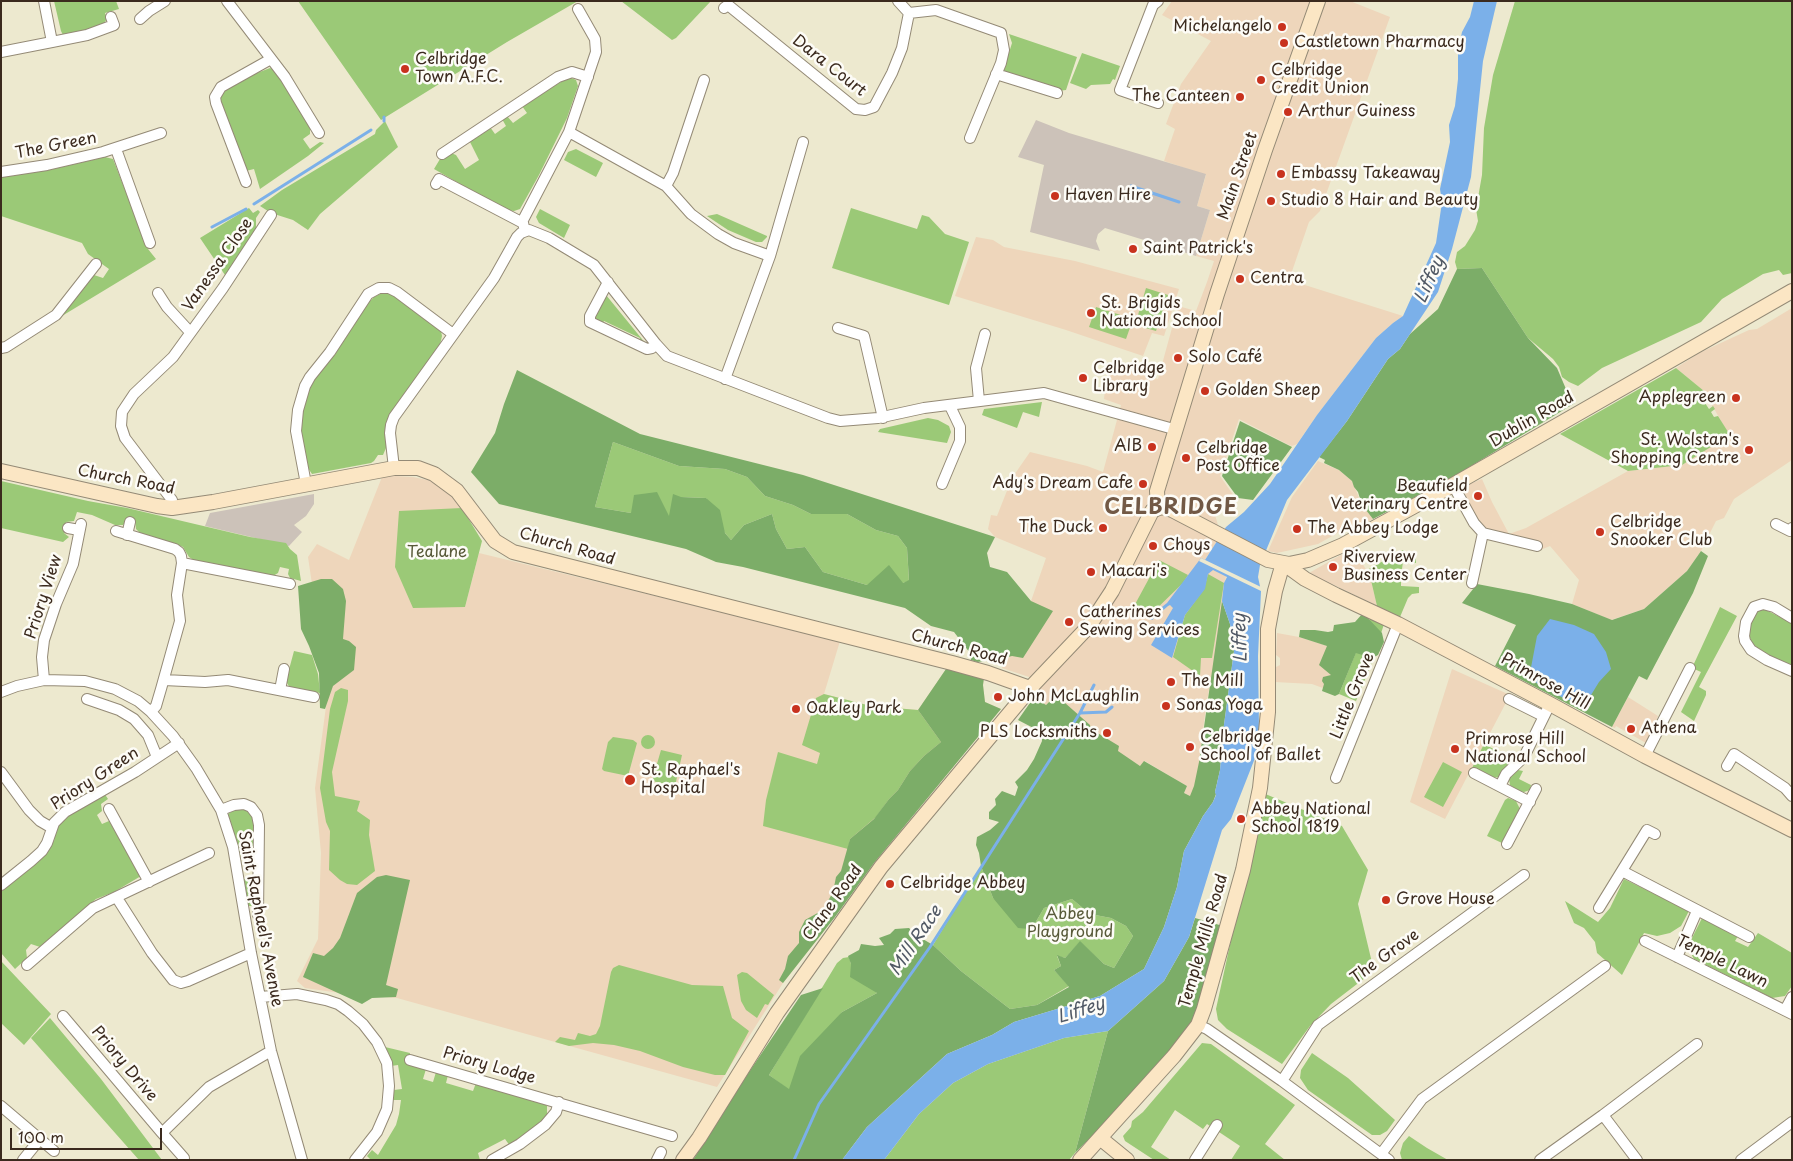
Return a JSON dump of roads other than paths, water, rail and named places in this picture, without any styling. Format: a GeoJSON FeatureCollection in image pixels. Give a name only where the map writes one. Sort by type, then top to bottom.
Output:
{"type":"FeatureCollection","features":[{"type":"Feature","properties":{"kind":"main road","name":"Main Street"},"geometry":{"type":"LineString","coordinates":[[1158,508],[1157,491],[1177,430],[1216,294],[1318,1]]}},
{"type":"Feature","properties":{"kind":"main road","name":"Dublin Road"},"geometry":{"type":"LineString","coordinates":[[1283,563],[1298,563],[1308,560],[1343,545],[1453,485],[1792,291]]}},
{"type":"Feature","properties":{"kind":"main road","name":"Church Road"},"geometry":{"type":"LineString","coordinates":[[1,471],[172,508],[394,468],[418,468],[430,472],[445,481],[463,498],[495,541],[513,552],[988,672],[1032,686]]}},
{"type":"Feature","properties":{"kind":"main road"},"geometry":{"type":"LineString","coordinates":[[1158,508],[1164,507],[1172,510],[1268,560],[1283,563]]}},
{"type":"Feature","properties":{"kind":"main road","name":"Clane Road"},"geometry":{"type":"LineString","coordinates":[[683,1160],[699,1138],[777,1013],[881,867],[1032,686],[1093,619],[1112,591],[1147,518],[1152,511],[1158,508]]}},
{"type":"Feature","properties":{"kind":"main road","name":"Primrose Hill"},"geometry":{"type":"LineString","coordinates":[[1283,563],[1305,579],[1398,624],[1645,756],[1791,828]]}},
{"type":"Feature","properties":{"kind":"main road","name":"Temple Mills Road"},"geometry":{"type":"LineString","coordinates":[[1080,1160],[1174,1056],[1198,1025],[1215,972],[1242,870],[1262,778],[1268,712],[1268,628],[1283,563]]}},
{"type":"Feature","properties":{"kind":"main road"},"geometry":{"type":"LineString","coordinates":[[1100,1138],[1127,1160]]}},
{"type":"Feature","properties":{"kind":"street"},"geometry":{"type":"LineString","coordinates":[[44,1],[52,42]]}},
{"type":"Feature","properties":{"kind":"street"},"geometry":{"type":"LineString","coordinates":[[140,19],[148,11],[165,1]]}},
{"type":"Feature","properties":{"kind":"street"},"geometry":{"type":"LineString","coordinates":[[226,1],[285,77],[319,133]]}},
{"type":"Feature","properties":{"kind":"street"},"geometry":{"type":"LineString","coordinates":[[898,1],[909,13],[936,10],[1001,33],[1004,50],[970,138]]}},
{"type":"Feature","properties":{"kind":"street"},"geometry":{"type":"LineString","coordinates":[[1158,1],[1153,5],[1116,89],[1158,103]]}},
{"type":"Feature","properties":{"kind":"street","name":"Dara Court"},"geometry":{"type":"LineString","coordinates":[[724,8],[728,4],[856,109],[865,110],[874,107],[892,73],[902,48],[909,13]]}},
{"type":"Feature","properties":{"kind":"street"},"geometry":{"type":"LineString","coordinates":[[394,468],[390,434],[394,417],[494,278],[524,226],[569,132],[596,52],[596,45],[578,9]]}},
{"type":"Feature","properties":{"kind":"street"},"geometry":{"type":"LineString","coordinates":[[1,52],[87,35],[113,21]]}},
{"type":"Feature","properties":{"kind":"street"},"geometry":{"type":"LineString","coordinates":[[246,182],[216,104],[216,97],[221,87],[271,59]]}},
{"type":"Feature","properties":{"kind":"street"},"geometry":{"type":"LineString","coordinates":[[442,154],[558,77],[572,72],[588,77]]}},
{"type":"Feature","properties":{"kind":"street"},"geometry":{"type":"LineString","coordinates":[[996,74],[1057,93]]}},
{"type":"Feature","properties":{"kind":"street"},"geometry":{"type":"LineString","coordinates":[[666,186],[673,173],[704,80]]}},
{"type":"Feature","properties":{"kind":"street"},"geometry":{"type":"LineString","coordinates":[[569,132],[666,186],[691,214],[704,225],[734,243],[770,256]]}},
{"type":"Feature","properties":{"kind":"street","name":"The Green"},"geometry":{"type":"LineString","coordinates":[[1,172],[47,165],[116,149],[161,133]]}},
{"type":"Feature","properties":{"kind":"street"},"geometry":{"type":"LineString","coordinates":[[725,379],[770,256],[803,142]]}},
{"type":"Feature","properties":{"kind":"street","name":"The Green"},"geometry":{"type":"LineString","coordinates":[[116,149],[150,243]]}},
{"type":"Feature","properties":{"kind":"street"},"geometry":{"type":"LineString","coordinates":[[436,184],[439,179],[589,260],[656,344],[670,357],[828,418],[846,421],[883,418],[924,408],[1048,394],[1177,430]]}},
{"type":"Feature","properties":{"kind":"street","name":"Vanessa Close"},"geometry":{"type":"LineString","coordinates":[[172,508],[172,500],[125,438],[121,430],[121,417],[130,399],[173,357],[223,288],[271,215]]}},
{"type":"Feature","properties":{"kind":"street"},"geometry":{"type":"LineString","coordinates":[[1,348],[6,347],[56,315],[96,264]]}},
{"type":"Feature","properties":{"kind":"street"},"geometry":{"type":"LineString","coordinates":[[608,282],[590,316],[590,322],[647,349],[652,348],[656,344]]}},
{"type":"Feature","properties":{"kind":"street"},"geometry":{"type":"LineString","coordinates":[[306,484],[296,431],[298,410],[305,386],[310,376],[330,352],[369,294],[379,288],[390,288],[453,334]]}},
{"type":"Feature","properties":{"kind":"street","name":"Vanessa Close"},"geometry":{"type":"LineString","coordinates":[[158,293],[170,310],[190,332]]}},
{"type":"Feature","properties":{"kind":"street"},"geometry":{"type":"LineString","coordinates":[[838,328],[864,336],[883,418]]}},
{"type":"Feature","properties":{"kind":"street"},"geometry":{"type":"LineString","coordinates":[[979,401],[976,368],[985,334]]}},
{"type":"Feature","properties":{"kind":"street"},"geometry":{"type":"LineString","coordinates":[[942,484],[960,441],[960,427],[950,406]]}},
{"type":"Feature","properties":{"kind":"street"},"geometry":{"type":"LineString","coordinates":[[1453,485],[1474,522],[1483,533],[1537,546]]}},
{"type":"Feature","properties":{"kind":"street"},"geometry":{"type":"LineString","coordinates":[[127,535],[130,522]]}},
{"type":"Feature","properties":{"kind":"street"},"geometry":{"type":"LineString","coordinates":[[1776,524],[1790,531],[1792,528]]}},
{"type":"Feature","properties":{"kind":"street","name":"Priory View"},"geometry":{"type":"LineString","coordinates":[[44,680],[42,657],[44,640],[56,604],[73,564],[80,527],[68,528]]}},
{"type":"Feature","properties":{"kind":"street"},"geometry":{"type":"LineString","coordinates":[[116,531],[178,551],[181,554],[182,563],[177,595],[180,621],[156,706],[151,712]]}},
{"type":"Feature","properties":{"kind":"street"},"geometry":{"type":"LineString","coordinates":[[1472,583],[1483,533]]}},
{"type":"Feature","properties":{"kind":"street"},"geometry":{"type":"LineString","coordinates":[[182,563],[290,584]]}},
{"type":"Feature","properties":{"kind":"street"},"geometry":{"type":"LineString","coordinates":[[1792,618],[1774,607],[1763,604],[1754,607],[1746,622],[1744,636],[1751,650],[1767,660],[1792,671]]}},
{"type":"Feature","properties":{"kind":"street","name":"Little Grove"},"geometry":{"type":"LineString","coordinates":[[1336,778],[1398,624]]}},
{"type":"Feature","properties":{"kind":"street"},"geometry":{"type":"LineString","coordinates":[[1645,756],[1690,668]]}},
{"type":"Feature","properties":{"kind":"street"},"geometry":{"type":"LineString","coordinates":[[280,690],[284,669]]}},
{"type":"Feature","properties":{"kind":"street","name":"Saint Raphael's Avenue"},"geometry":{"type":"LineString","coordinates":[[1,692],[44,680],[74,680],[95,683],[130,696],[151,712],[179,743],[204,781],[220,810],[233,847],[251,953],[271,1051],[302,1160]]}},
{"type":"Feature","properties":{"kind":"street"},"geometry":{"type":"LineString","coordinates":[[164,680],[198,682],[228,680],[314,697]]}},
{"type":"Feature","properties":{"kind":"street"},"geometry":{"type":"LineString","coordinates":[[1509,699],[1543,716]]}},
{"type":"Feature","properties":{"kind":"street","name":"Priory Green"},"geometry":{"type":"LineString","coordinates":[[87,700],[119,710],[134,719],[148,735],[157,757]]}},
{"type":"Feature","properties":{"kind":"street"},"geometry":{"type":"LineString","coordinates":[[1500,786],[1506,774],[1524,757],[1550,704]]}},
{"type":"Feature","properties":{"kind":"street","name":"Priory Green"},"geometry":{"type":"LineString","coordinates":[[1,885],[42,851],[57,819],[65,812],[135,772],[179,743]]}},
{"type":"Feature","properties":{"kind":"street"},"geometry":{"type":"LineString","coordinates":[[1727,766],[1734,754],[1784,788],[1792,796]]}},
{"type":"Feature","properties":{"kind":"street","name":"Priory Green"},"geometry":{"type":"LineString","coordinates":[[1,772],[21,800],[40,820],[52,828]]}},
{"type":"Feature","properties":{"kind":"street"},"geometry":{"type":"LineString","coordinates":[[1474,773],[1530,802]]}},
{"type":"Feature","properties":{"kind":"street"},"geometry":{"type":"LineString","coordinates":[[1507,844],[1536,790]]}},
{"type":"Feature","properties":{"kind":"street"},"geometry":{"type":"LineString","coordinates":[[220,810],[244,804],[251,807],[257,815],[259,825],[258,915]]}},
{"type":"Feature","properties":{"kind":"street"},"geometry":{"type":"LineString","coordinates":[[109,809],[149,882]]}},
{"type":"Feature","properties":{"kind":"street"},"geometry":{"type":"LineString","coordinates":[[1599,908],[1647,830],[1655,834]]}},
{"type":"Feature","properties":{"kind":"street"},"geometry":{"type":"LineString","coordinates":[[26,965],[93,908],[209,853]]}},
{"type":"Feature","properties":{"kind":"street"},"geometry":{"type":"LineString","coordinates":[[1622,872],[1749,937]]}},
{"type":"Feature","properties":{"kind":"street","name":"The Grove"},"geometry":{"type":"LineString","coordinates":[[1282,1081],[1318,1025],[1524,875]]}},
{"type":"Feature","properties":{"kind":"street"},"geometry":{"type":"LineString","coordinates":[[117,898],[152,953],[173,980],[181,983],[188,981],[251,953]]}},
{"type":"Feature","properties":{"kind":"street"},"geometry":{"type":"LineString","coordinates":[[1677,957],[1697,911]]}},
{"type":"Feature","properties":{"kind":"street","name":"Temple Lawn"},"geometry":{"type":"LineString","coordinates":[[1645,941],[1788,1012],[1792,997]]}},
{"type":"Feature","properties":{"kind":"street"},"geometry":{"type":"LineString","coordinates":[[1198,1025],[1207,1029],[1282,1081],[1385,1157],[1422,1099],[1605,966]]}},
{"type":"Feature","properties":{"kind":"street"},"geometry":{"type":"LineString","coordinates":[[260,997],[297,994],[338,1004],[363,1024],[377,1042],[387,1062],[389,1086],[387,1109],[377,1132],[355,1160]]}},
{"type":"Feature","properties":{"kind":"street","name":"Priory Drive"},"geometry":{"type":"LineString","coordinates":[[63,1016],[184,1158]]}},
{"type":"Feature","properties":{"kind":"street"},"geometry":{"type":"LineString","coordinates":[[1540,1160],[1697,1044]]}},
{"type":"Feature","properties":{"kind":"street"},"geometry":{"type":"LineString","coordinates":[[162,1133],[209,1087],[271,1051]]}},
{"type":"Feature","properties":{"kind":"street","name":"Priory Lodge"},"geometry":{"type":"LineString","coordinates":[[410,1060],[672,1136]]}},
{"type":"Feature","properties":{"kind":"street"},"geometry":{"type":"LineString","coordinates":[[492,1160],[520,1144],[545,1125],[556,1112],[559,1102]]}},
{"type":"Feature","properties":{"kind":"street"},"geometry":{"type":"LineString","coordinates":[[1,1106],[54,1151]]}},
{"type":"Feature","properties":{"kind":"street"},"geometry":{"type":"LineString","coordinates":[[1603,1115],[1637,1160]]}},
{"type":"Feature","properties":{"kind":"street"},"geometry":{"type":"LineString","coordinates":[[1741,1160],[1792,1122]]}},
{"type":"Feature","properties":{"kind":"street"},"geometry":{"type":"LineString","coordinates":[[1195,1160],[1217,1125]]}},
{"type":"Feature","properties":{"kind":"street"},"geometry":{"type":"LineString","coordinates":[[23,1160],[40,1139]]}},
{"type":"Feature","properties":{"kind":"water","name":"Liffey"},"geometry":{"type":"Polygon","coordinates":[[[1474,1],[1497,1],[1483,61],[1471,177],[1452,249],[1438,292],[1400,349],[1388,359],[1347,421],[1287,500],[1260,565],[1258,577],[1261,591],[1258,656],[1259,730],[1255,758],[1231,819],[1222,830],[1189,937],[1164,981],[1108,1031],[1064,1038],[988,1064],[953,1083],[919,1114],[884,1160],[842,1160],[867,1127],[947,1054],[992,1035],[1014,1022],[1100,996],[1144,969],[1164,927],[1177,887],[1184,851],[1216,795],[1234,651],[1230,624],[1222,601],[1224,583],[1227,577],[1213,570],[1208,574],[1205,589],[1185,615],[1172,658],[1151,645],[1173,608],[1170,605],[1152,620],[1148,618],[1167,603],[1201,558],[1205,560],[1226,527],[1244,512],[1270,484],[1317,415],[1376,338],[1403,316],[1436,243],[1442,202],[1440,189],[1450,142],[1449,125],[1455,106],[1458,79],[1458,51],[1462,32],[1470,17],[1474,1]]]}},
{"type":"Feature","properties":{"kind":"water"},"geometry":{"type":"Polygon","coordinates":[[[1550,619],[1574,625],[1594,634],[1606,652],[1611,669],[1599,682],[1588,700],[1568,700],[1529,678],[1537,636],[1550,619]]]}},
{"type":"Feature","properties":{"kind":"waterway"},"geometry":{"type":"LineString","coordinates":[[254,204],[371,130]]}},
{"type":"Feature","properties":{"kind":"waterway"},"geometry":{"type":"LineString","coordinates":[[1131,186],[1179,202]]}},
{"type":"Feature","properties":{"kind":"waterway"},"geometry":{"type":"LineString","coordinates":[[212,227],[246,209]]}},
{"type":"Feature","properties":{"kind":"waterway","name":"Mill Race"},"geometry":{"type":"LineString","coordinates":[[794,1160],[819,1104],[930,947],[1080,713],[1094,685]]}},
{"type":"Feature","properties":{"kind":"waterway","name":"Mill Race"},"geometry":{"type":"LineString","coordinates":[[1080,713],[1106,712],[1112,707]]}},
{"type":"Feature","properties":{"kind":"place","name":"Michelangelo"},"geometry":{"type":"Point","coordinates":[1282,27]}},
{"type":"Feature","properties":{"kind":"place","name":"Castletown Pharmacy"},"geometry":{"type":"Point","coordinates":[1284,43]}},
{"type":"Feature","properties":{"kind":"place","name":"Celbridge Town A.F.C."},"geometry":{"type":"Point","coordinates":[405,69]}},
{"type":"Feature","properties":{"kind":"place","name":"Celbridge Credit Union"},"geometry":{"type":"Point","coordinates":[1261,80]}},
{"type":"Feature","properties":{"kind":"place","name":"The Canteen"},"geometry":{"type":"Point","coordinates":[1240,97]}},
{"type":"Feature","properties":{"kind":"place","name":"Arthur Guiness"},"geometry":{"type":"Point","coordinates":[1288,112]}},
{"type":"Feature","properties":{"kind":"place","name":"Embassy Takeaway"},"geometry":{"type":"Point","coordinates":[1281,174]}},
{"type":"Feature","properties":{"kind":"place","name":"Haven Hire"},"geometry":{"type":"Point","coordinates":[1055,196]}},
{"type":"Feature","properties":{"kind":"place","name":"Studio 8 Hair and Beauty"},"geometry":{"type":"Point","coordinates":[1271,201]}},
{"type":"Feature","properties":{"kind":"place","name":"Saint Patrick's"},"geometry":{"type":"Point","coordinates":[1133,249]}},
{"type":"Feature","properties":{"kind":"place","name":"Centra"},"geometry":{"type":"Point","coordinates":[1240,279]}},
{"type":"Feature","properties":{"kind":"place","name":"St. Brigids National School"},"geometry":{"type":"Point","coordinates":[1091,313]}},
{"type":"Feature","properties":{"kind":"place","name":"Solo Café"},"geometry":{"type":"Point","coordinates":[1178,358]}},
{"type":"Feature","properties":{"kind":"place","name":"Celbridge Library"},"geometry":{"type":"Point","coordinates":[1083,378]}},
{"type":"Feature","properties":{"kind":"place","name":"Golden Sheep"},"geometry":{"type":"Point","coordinates":[1205,391]}},
{"type":"Feature","properties":{"kind":"place","name":"Applegreen"},"geometry":{"type":"Point","coordinates":[1736,398]}},
{"type":"Feature","properties":{"kind":"place","name":"AIB"},"geometry":{"type":"Point","coordinates":[1152,447]}},
{"type":"Feature","properties":{"kind":"place","name":"St. Wolstan's Shopping Centre"},"geometry":{"type":"Point","coordinates":[1749,450]}},
{"type":"Feature","properties":{"kind":"place","name":"Celbridge Post Office"},"geometry":{"type":"Point","coordinates":[1186,458]}},
{"type":"Feature","properties":{"kind":"place","name":"Ady's Dream Cafe"},"geometry":{"type":"Point","coordinates":[1143,484]}},
{"type":"Feature","properties":{"kind":"place","name":"Beaufield Veterinary Centre"},"geometry":{"type":"Point","coordinates":[1478,496]}},
{"type":"Feature","properties":{"kind":"place","name":"The Duck"},"geometry":{"type":"Point","coordinates":[1103,528]}},
{"type":"Feature","properties":{"kind":"place","name":"The Abbey Lodge"},"geometry":{"type":"Point","coordinates":[1297,529]}},
{"type":"Feature","properties":{"kind":"place","name":"Celbridge Snooker Club"},"geometry":{"type":"Point","coordinates":[1600,532]}},
{"type":"Feature","properties":{"kind":"place","name":"Choys"},"geometry":{"type":"Point","coordinates":[1153,546]}},
{"type":"Feature","properties":{"kind":"place","name":"Riverview Business Center"},"geometry":{"type":"Point","coordinates":[1333,567]}},
{"type":"Feature","properties":{"kind":"place","name":"Macari's"},"geometry":{"type":"Point","coordinates":[1091,572]}},
{"type":"Feature","properties":{"kind":"place","name":"Catherines Sewing Services"},"geometry":{"type":"Point","coordinates":[1069,622]}},
{"type":"Feature","properties":{"kind":"place","name":"The Mill"},"geometry":{"type":"Point","coordinates":[1171,682]}},
{"type":"Feature","properties":{"kind":"place","name":"John McLaughlin"},"geometry":{"type":"Point","coordinates":[998,697]}},
{"type":"Feature","properties":{"kind":"place","name":"Sonas Yoga"},"geometry":{"type":"Point","coordinates":[1166,706]}},
{"type":"Feature","properties":{"kind":"place","name":"Oakley Park"},"geometry":{"type":"Point","coordinates":[796,709]}},
{"type":"Feature","properties":{"kind":"place","name":"Athena"},"geometry":{"type":"Point","coordinates":[1631,729]}},
{"type":"Feature","properties":{"kind":"place","name":"PLS Locksmiths"},"geometry":{"type":"Point","coordinates":[1107,733]}},
{"type":"Feature","properties":{"kind":"place","name":"Celbridge School of Ballet"},"geometry":{"type":"Point","coordinates":[1190,747]}},
{"type":"Feature","properties":{"kind":"place","name":"Primrose Hill National School"},"geometry":{"type":"Point","coordinates":[1455,749]}},
{"type":"Feature","properties":{"kind":"place","name":"St. Raphael's Hospital"},"geometry":{"type":"Point","coordinates":[630,780]}},
{"type":"Feature","properties":{"kind":"place","name":"Abbey National School 1819"},"geometry":{"type":"Point","coordinates":[1241,819]}},
{"type":"Feature","properties":{"kind":"place","name":"Celbridge Abbey"},"geometry":{"type":"Point","coordinates":[890,884]}},
{"type":"Feature","properties":{"kind":"place","name":"Grove House"},"geometry":{"type":"Point","coordinates":[1386,900]}},
{"type":"Feature","properties":{"kind":"district","name":"CELBRIDGE"},"geometry":{"type":"Point","coordinates":[1171,508]}},
{"type":"Feature","properties":{"kind":"park label","name":"Tealane"},"geometry":{"type":"Point","coordinates":[437,553]}},
{"type":"Feature","properties":{"kind":"park label","name":"Abbey Playground"},"geometry":{"type":"Point","coordinates":[1070,924]}}]}
